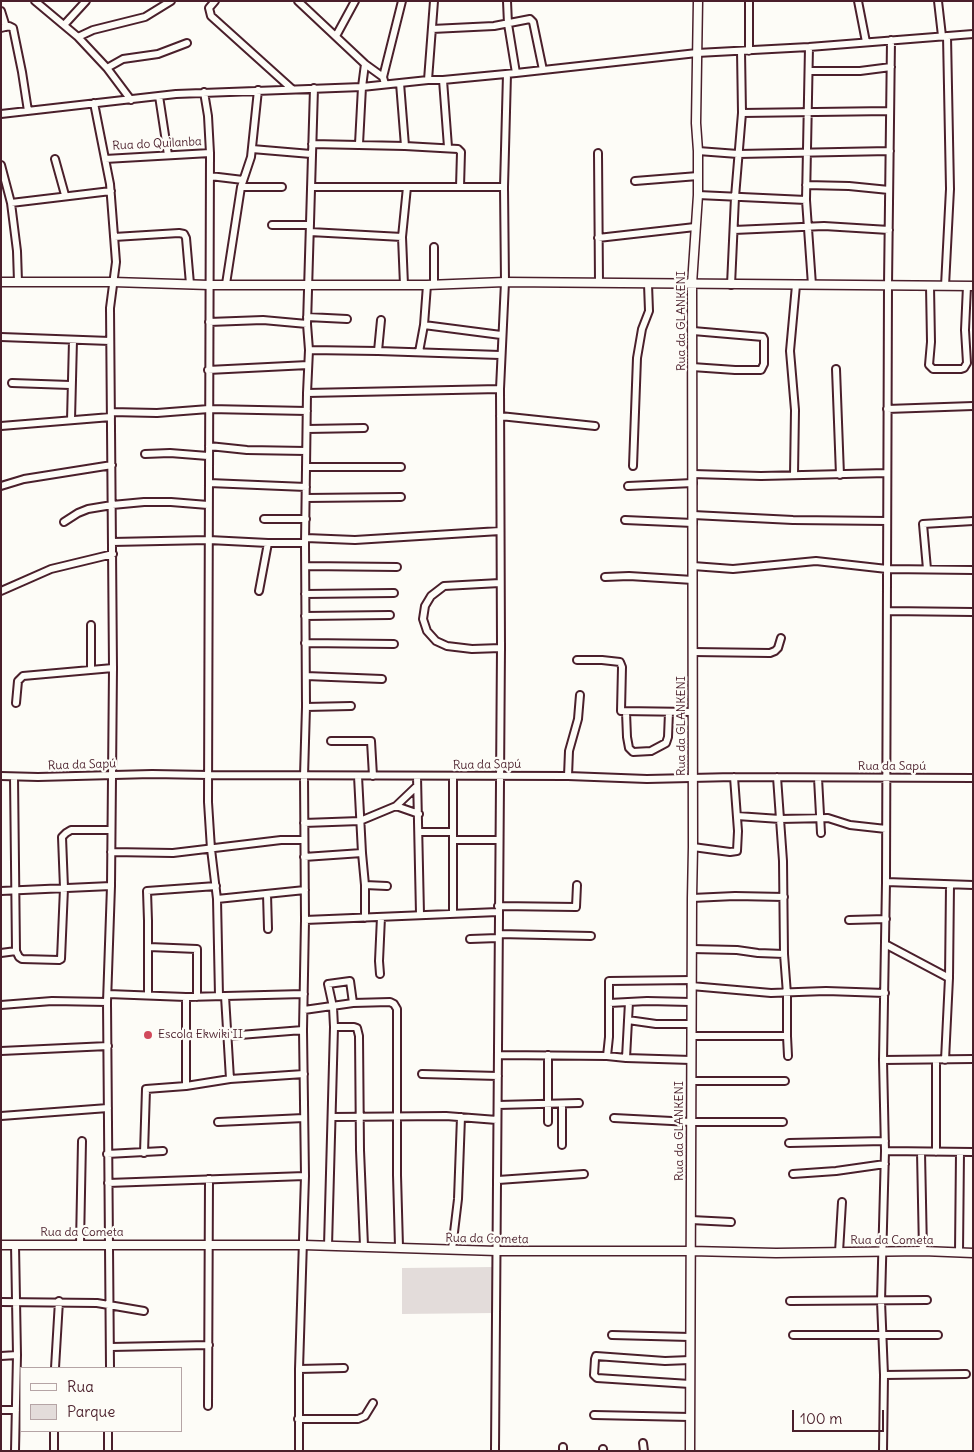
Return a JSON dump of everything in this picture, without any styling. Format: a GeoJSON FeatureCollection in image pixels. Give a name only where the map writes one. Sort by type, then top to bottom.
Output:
{"type":"FeatureCollection","features":[{"type":"Feature","properties":{"kind":"street"},"geometry":{"type":"LineString","coordinates":[[35,1],[44,4],[78,37],[107,68],[131,100]]}},
{"type":"Feature","properties":{"kind":"street"},"geometry":{"type":"LineString","coordinates":[[64,25],[86,1]]}},
{"type":"Feature","properties":{"kind":"street"},"geometry":{"type":"LineString","coordinates":[[78,37],[93,30],[145,17],[171,1]]}},
{"type":"Feature","properties":{"kind":"street"},"geometry":{"type":"LineString","coordinates":[[298,1],[384,81]]}},
{"type":"Feature","properties":{"kind":"street"},"geometry":{"type":"LineString","coordinates":[[336,36],[355,1]]}},
{"type":"Feature","properties":{"kind":"street"},"geometry":{"type":"LineString","coordinates":[[384,81],[402,1]]}},
{"type":"Feature","properties":{"kind":"street"},"geometry":{"type":"LineString","coordinates":[[428,80],[434,1]]}},
{"type":"Feature","properties":{"kind":"street"},"geometry":{"type":"LineString","coordinates":[[507,1],[508,24],[516,74]]}},
{"type":"Feature","properties":{"kind":"street","name":"Rua da GLANKENI"},"geometry":{"type":"LineString","coordinates":[[690,1451],[691,1002],[694,847],[692,366],[694,331],[692,284],[698,195],[696,123],[698,1]]}},
{"type":"Feature","properties":{"kind":"street"},"geometry":{"type":"LineString","coordinates":[[749,1],[749,51]]}},
{"type":"Feature","properties":{"kind":"street"},"geometry":{"type":"LineString","coordinates":[[858,1],[866,42]]}},
{"type":"Feature","properties":{"kind":"street"},"geometry":{"type":"LineString","coordinates":[[938,1],[944,36],[950,189],[945,286]]}},
{"type":"Feature","properties":{"kind":"street"},"geometry":{"type":"LineString","coordinates":[[213,2],[209,8],[211,16],[292,89]]}},
{"type":"Feature","properties":{"kind":"street"},"geometry":{"type":"LineString","coordinates":[[1,11],[4,28],[10,26],[13,28],[28,110]]}},
{"type":"Feature","properties":{"kind":"street"},"geometry":{"type":"LineString","coordinates":[[432,29],[494,26],[530,19],[533,21],[543,70]]}},
{"type":"Feature","properties":{"kind":"street"},"geometry":{"type":"LineString","coordinates":[[1,114],[204,92],[362,87],[384,81],[400,83],[516,74],[697,53],[809,47],[973,34]]}},
{"type":"Feature","properties":{"kind":"street"},"geometry":{"type":"LineString","coordinates":[[883,1451],[884,1375],[882,1301],[885,1141],[883,1060],[886,919],[888,230],[891,40]]}},
{"type":"Feature","properties":{"kind":"street"},"geometry":{"type":"LineString","coordinates":[[107,68],[123,59],[158,54],[187,43]]}},
{"type":"Feature","properties":{"kind":"street"},"geometry":{"type":"LineString","coordinates":[[809,47],[806,200],[812,285]]}},
{"type":"Feature","properties":{"kind":"street"},"geometry":{"type":"LineString","coordinates":[[730,285],[742,113],[741,51]]}},
{"type":"Feature","properties":{"kind":"street"},"geometry":{"type":"LineString","coordinates":[[359,144],[365,64]]}},
{"type":"Feature","properties":{"kind":"street"},"geometry":{"type":"LineString","coordinates":[[808,71],[860,70],[891,67]]}},
{"type":"Feature","properties":{"kind":"street"},"geometry":{"type":"LineString","coordinates":[[495,1451],[501,648],[500,355],[505,282],[504,187],[507,74]]}},
{"type":"Feature","properties":{"kind":"street"},"geometry":{"type":"LineString","coordinates":[[442,80],[448,148]]}},
{"type":"Feature","properties":{"kind":"street"},"geometry":{"type":"LineString","coordinates":[[400,83],[405,146]]}},
{"type":"Feature","properties":{"kind":"street"},"geometry":{"type":"LineString","coordinates":[[299,1451],[299,1369],[306,1176],[303,1030],[306,451],[309,350],[307,320],[314,88]]}},
{"type":"Feature","properties":{"kind":"street"},"geometry":{"type":"LineString","coordinates":[[226,284],[242,183],[251,157],[258,90]]}},
{"type":"Feature","properties":{"kind":"street"},"geometry":{"type":"LineString","coordinates":[[204,92],[208,116],[210,153],[208,776],[211,849],[216,886],[222,996],[230,1079]]}},
{"type":"Feature","properties":{"kind":"street"},"geometry":{"type":"LineString","coordinates":[[158,96],[168,155]]}},
{"type":"Feature","properties":{"kind":"street"},"geometry":{"type":"LineString","coordinates":[[94,103],[111,191],[116,269],[110,308],[113,668],[107,1154],[110,1244],[110,1367]]}},
{"type":"Feature","properties":{"kind":"street"},"geometry":{"type":"LineString","coordinates":[[742,113],[890,111]]}},
{"type":"Feature","properties":{"kind":"street"},"geometry":{"type":"LineString","coordinates":[[312,144],[359,144],[458,149],[461,152],[460,187]]}},
{"type":"Feature","properties":{"kind":"street"},"geometry":{"type":"LineString","coordinates":[[252,149],[311,154]]}},
{"type":"Feature","properties":{"kind":"street"},"geometry":{"type":"LineString","coordinates":[[698,151],[738,154],[890,151]]}},
{"type":"Feature","properties":{"kind":"street","name":"Rua do Quilanba"},"geometry":{"type":"LineString","coordinates":[[106,159],[210,153]]}},
{"type":"Feature","properties":{"kind":"street"},"geometry":{"type":"LineString","coordinates":[[598,153],[600,283]]}},
{"type":"Feature","properties":{"kind":"street"},"geometry":{"type":"LineString","coordinates":[[55,159],[65,196]]}},
{"type":"Feature","properties":{"kind":"street"},"geometry":{"type":"LineString","coordinates":[[1,165],[3,185],[10,203],[16,243],[18,282]]}},
{"type":"Feature","properties":{"kind":"street"},"geometry":{"type":"LineString","coordinates":[[210,176],[242,183],[282,187]]}},
{"type":"Feature","properties":{"kind":"street"},"geometry":{"type":"LineString","coordinates":[[635,181],[698,176]]}},
{"type":"Feature","properties":{"kind":"street"},"geometry":{"type":"LineString","coordinates":[[806,186],[849,186],[889,190]]}},
{"type":"Feature","properties":{"kind":"street"},"geometry":{"type":"LineString","coordinates":[[311,187],[504,187]]}},
{"type":"Feature","properties":{"kind":"street"},"geometry":{"type":"LineString","coordinates":[[404,284],[402,237],[407,187]]}},
{"type":"Feature","properties":{"kind":"street"},"geometry":{"type":"LineString","coordinates":[[10,203],[111,191]]}},
{"type":"Feature","properties":{"kind":"street"},"geometry":{"type":"LineString","coordinates":[[698,195],[806,200]]}},
{"type":"Feature","properties":{"kind":"street"},"geometry":{"type":"LineString","coordinates":[[272,225],[402,237]]}},
{"type":"Feature","properties":{"kind":"street"},"geometry":{"type":"LineString","coordinates":[[598,238],[695,227]]}},
{"type":"Feature","properties":{"kind":"street"},"geometry":{"type":"LineString","coordinates":[[734,230],[808,227],[888,230]]}},
{"type":"Feature","properties":{"kind":"street"},"geometry":{"type":"LineString","coordinates":[[114,237],[184,234],[186,238],[190,284]]}},
{"type":"Feature","properties":{"kind":"street"},"geometry":{"type":"LineString","coordinates":[[419,352],[431,285],[434,247]]}},
{"type":"Feature","properties":{"kind":"street"},"geometry":{"type":"LineString","coordinates":[[1,282],[113,282],[209,285],[431,285],[505,282],[970,286],[965,330],[967,363],[964,368],[933,369],[929,365],[931,342],[930,286]]}},
{"type":"Feature","properties":{"kind":"street"},"geometry":{"type":"LineString","coordinates":[[633,466],[637,358],[642,329],[649,311],[648,284]]}},
{"type":"Feature","properties":{"kind":"street"},"geometry":{"type":"LineString","coordinates":[[794,475],[795,410],[790,351],[796,285]]}},
{"type":"Feature","properties":{"kind":"street"},"geometry":{"type":"LineString","coordinates":[[209,322],[263,320],[285,323],[307,320],[347,319]]}},
{"type":"Feature","properties":{"kind":"street"},"geometry":{"type":"LineString","coordinates":[[378,351],[380,320]]}},
{"type":"Feature","properties":{"kind":"street"},"geometry":{"type":"LineString","coordinates":[[424,325],[501,335]]}},
{"type":"Feature","properties":{"kind":"street"},"geometry":{"type":"LineString","coordinates":[[692,366],[735,370],[761,370],[764,364],[763,337],[694,331]]}},
{"type":"Feature","properties":{"kind":"street"},"geometry":{"type":"LineString","coordinates":[[1,337],[110,341]]}},
{"type":"Feature","properties":{"kind":"street"},"geometry":{"type":"LineString","coordinates":[[71,420],[72,340]]}},
{"type":"Feature","properties":{"kind":"street"},"geometry":{"type":"LineString","coordinates":[[309,350],[500,355]]}},
{"type":"Feature","properties":{"kind":"street"},"geometry":{"type":"LineString","coordinates":[[208,370],[308,365]]}},
{"type":"Feature","properties":{"kind":"street"},"geometry":{"type":"LineString","coordinates":[[836,369],[840,475]]}},
{"type":"Feature","properties":{"kind":"street"},"geometry":{"type":"LineString","coordinates":[[12,383],[70,385]]}},
{"type":"Feature","properties":{"kind":"street"},"geometry":{"type":"LineString","coordinates":[[307,393],[500,389]]}},
{"type":"Feature","properties":{"kind":"street"},"geometry":{"type":"LineString","coordinates":[[887,409],[973,406]]}},
{"type":"Feature","properties":{"kind":"street"},"geometry":{"type":"LineString","coordinates":[[1,426],[71,420],[111,414],[209,410],[307,411]]}},
{"type":"Feature","properties":{"kind":"street"},"geometry":{"type":"LineString","coordinates":[[500,416],[596,426]]}},
{"type":"Feature","properties":{"kind":"street"},"geometry":{"type":"LineString","coordinates":[[307,428],[364,428]]}},
{"type":"Feature","properties":{"kind":"street"},"geometry":{"type":"LineString","coordinates":[[209,446],[247,450],[306,451]]}},
{"type":"Feature","properties":{"kind":"street"},"geometry":{"type":"LineString","coordinates":[[145,454],[170,453],[208,456]]}},
{"type":"Feature","properties":{"kind":"street"},"geometry":{"type":"LineString","coordinates":[[1,486],[24,479],[112,465]]}},
{"type":"Feature","properties":{"kind":"street"},"geometry":{"type":"LineString","coordinates":[[306,467],[401,467]]}},
{"type":"Feature","properties":{"kind":"street"},"geometry":{"type":"LineString","coordinates":[[693,474],[726,476],[887,473]]}},
{"type":"Feature","properties":{"kind":"street"},"geometry":{"type":"LineString","coordinates":[[209,483],[306,487]]}},
{"type":"Feature","properties":{"kind":"street"},"geometry":{"type":"LineString","coordinates":[[628,486],[693,483]]}},
{"type":"Feature","properties":{"kind":"street"},"geometry":{"type":"LineString","coordinates":[[306,498],[402,497]]}},
{"type":"Feature","properties":{"kind":"street"},"geometry":{"type":"LineString","coordinates":[[64,522],[78,513],[112,505],[171,502],[208,505]]}},
{"type":"Feature","properties":{"kind":"street"},"geometry":{"type":"LineString","coordinates":[[264,520],[306,519]]}},
{"type":"Feature","properties":{"kind":"street"},"geometry":{"type":"LineString","coordinates":[[624,520],[887,521]]}},
{"type":"Feature","properties":{"kind":"street"},"geometry":{"type":"LineString","coordinates":[[927,570],[923,524],[973,521]]}},
{"type":"Feature","properties":{"kind":"street"},"geometry":{"type":"LineString","coordinates":[[112,542],[209,540],[268,544],[306,540],[355,540],[500,531]]}},
{"type":"Feature","properties":{"kind":"street"},"geometry":{"type":"LineString","coordinates":[[259,591],[268,544]]}},
{"type":"Feature","properties":{"kind":"street"},"geometry":{"type":"LineString","coordinates":[[1,591],[52,569],[112,554]]}},
{"type":"Feature","properties":{"kind":"street"},"geometry":{"type":"LineString","coordinates":[[693,566],[733,569],[816,561],[887,569],[973,570]]}},
{"type":"Feature","properties":{"kind":"street"},"geometry":{"type":"LineString","coordinates":[[306,566],[397,567]]}},
{"type":"Feature","properties":{"kind":"street"},"geometry":{"type":"LineString","coordinates":[[604,577],[629,576],[693,580]]}},
{"type":"Feature","properties":{"kind":"street"},"geometry":{"type":"LineString","coordinates":[[500,583],[444,586],[431,596],[425,606],[423,619],[427,631],[436,641],[447,646],[472,649],[501,648]]}},
{"type":"Feature","properties":{"kind":"street"},"geometry":{"type":"LineString","coordinates":[[305,594],[394,593]]}},
{"type":"Feature","properties":{"kind":"street"},"geometry":{"type":"LineString","coordinates":[[887,611],[973,612]]}},
{"type":"Feature","properties":{"kind":"street"},"geometry":{"type":"LineString","coordinates":[[305,616],[390,616]]}},
{"type":"Feature","properties":{"kind":"street"},"geometry":{"type":"LineString","coordinates":[[91,625],[91,670]]}},
{"type":"Feature","properties":{"kind":"street"},"geometry":{"type":"LineString","coordinates":[[693,652],[770,653],[778,648],[780,638]]}},
{"type":"Feature","properties":{"kind":"street"},"geometry":{"type":"LineString","coordinates":[[305,643],[394,644]]}},
{"type":"Feature","properties":{"kind":"street"},"geometry":{"type":"LineString","coordinates":[[577,660],[620,662],[622,667],[621,711],[693,712]]}},
{"type":"Feature","properties":{"kind":"street"},"geometry":{"type":"LineString","coordinates":[[16,702],[18,681],[23,676],[113,668]]}},
{"type":"Feature","properties":{"kind":"street"},"geometry":{"type":"LineString","coordinates":[[306,676],[382,679]]}},
{"type":"Feature","properties":{"kind":"street"},"geometry":{"type":"LineString","coordinates":[[568,776],[569,751],[578,719],[580,695]]}},
{"type":"Feature","properties":{"kind":"street"},"geometry":{"type":"LineString","coordinates":[[306,707],[351,706]]}},
{"type":"Feature","properties":{"kind":"street"},"geometry":{"type":"LineString","coordinates":[[626,712],[627,737],[629,748],[633,752],[651,751],[666,743],[668,738],[669,712]]}},
{"type":"Feature","properties":{"kind":"street"},"geometry":{"type":"LineString","coordinates":[[331,741],[371,740],[373,776]]}},
{"type":"Feature","properties":{"kind":"street","name":"Rua da Sapú"},"geometry":{"type":"LineString","coordinates":[[1,776],[152,774],[208,776],[568,776],[647,779],[734,777],[973,778]]}},
{"type":"Feature","properties":{"kind":"street"},"geometry":{"type":"LineString","coordinates":[[358,776],[365,885],[365,918]]}},
{"type":"Feature","properties":{"kind":"street"},"geometry":{"type":"LineString","coordinates":[[417,776],[420,914]]}},
{"type":"Feature","properties":{"kind":"street"},"geometry":{"type":"LineString","coordinates":[[14,777],[16,951],[18,957],[22,959],[62,959],[64,888],[62,837],[71,830],[111,830]]}},
{"type":"Feature","properties":{"kind":"street"},"geometry":{"type":"LineString","coordinates":[[453,777],[453,914]]}},
{"type":"Feature","properties":{"kind":"street"},"geometry":{"type":"LineString","coordinates":[[694,847],[736,852],[738,847],[734,777]]}},
{"type":"Feature","properties":{"kind":"street"},"geometry":{"type":"LineString","coordinates":[[777,777],[784,897],[788,1056]]}},
{"type":"Feature","properties":{"kind":"street"},"geometry":{"type":"LineString","coordinates":[[818,778],[821,832]]}},
{"type":"Feature","properties":{"kind":"street"},"geometry":{"type":"LineString","coordinates":[[304,823],[360,821],[396,806],[417,786]]}},
{"type":"Feature","properties":{"kind":"street"},"geometry":{"type":"LineString","coordinates":[[396,806],[419,814]]}},
{"type":"Feature","properties":{"kind":"street"},"geometry":{"type":"LineString","coordinates":[[737,816],[780,819],[833,819],[850,825],[886,829]]}},
{"type":"Feature","properties":{"kind":"street"},"geometry":{"type":"LineString","coordinates":[[419,832],[499,840]]}},
{"type":"Feature","properties":{"kind":"street"},"geometry":{"type":"LineString","coordinates":[[111,852],[173,853],[211,849],[233,844],[304,840]]}},
{"type":"Feature","properties":{"kind":"street"},"geometry":{"type":"LineString","coordinates":[[304,857],[362,853]]}},
{"type":"Feature","properties":{"kind":"street"},"geometry":{"type":"LineString","coordinates":[[886,882],[973,886]]}},
{"type":"Feature","properties":{"kind":"street"},"geometry":{"type":"LineString","coordinates":[[365,885],[387,886]]}},
{"type":"Feature","properties":{"kind":"street"},"geometry":{"type":"LineString","coordinates":[[305,920],[453,914],[498,909],[576,907],[577,885]]}},
{"type":"Feature","properties":{"kind":"street"},"geometry":{"type":"LineString","coordinates":[[945,1060],[949,978],[950,885]]}},
{"type":"Feature","properties":{"kind":"street"},"geometry":{"type":"LineString","coordinates":[[1,891],[111,886]]}},
{"type":"Feature","properties":{"kind":"street"},"geometry":{"type":"LineString","coordinates":[[148,994],[147,891],[216,886]]}},
{"type":"Feature","properties":{"kind":"street"},"geometry":{"type":"LineString","coordinates":[[217,899],[305,890]]}},
{"type":"Feature","properties":{"kind":"street"},"geometry":{"type":"LineString","coordinates":[[267,894],[268,929]]}},
{"type":"Feature","properties":{"kind":"street"},"geometry":{"type":"LineString","coordinates":[[692,898],[734,896],[784,897]]}},
{"type":"Feature","properties":{"kind":"street"},"geometry":{"type":"LineString","coordinates":[[380,974],[381,917]]}},
{"type":"Feature","properties":{"kind":"street"},"geometry":{"type":"LineString","coordinates":[[849,920],[886,919]]}},
{"type":"Feature","properties":{"kind":"street"},"geometry":{"type":"LineString","coordinates":[[470,938],[499,936],[591,936]]}},
{"type":"Feature","properties":{"kind":"street"},"geometry":{"type":"LineString","coordinates":[[885,944],[949,978]]}},
{"type":"Feature","properties":{"kind":"street"},"geometry":{"type":"LineString","coordinates":[[149,946],[197,949],[198,997]]}},
{"type":"Feature","properties":{"kind":"street"},"geometry":{"type":"LineString","coordinates":[[692,949],[784,954]]}},
{"type":"Feature","properties":{"kind":"street"},"geometry":{"type":"LineString","coordinates":[[1,953],[16,951]]}},
{"type":"Feature","properties":{"kind":"street"},"geometry":{"type":"LineString","coordinates":[[607,1056],[609,981],[611,980],[692,983],[787,994],[826,992],[885,993]]}},
{"type":"Feature","properties":{"kind":"street"},"geometry":{"type":"LineString","coordinates":[[328,1246],[334,1026],[333,1007],[328,986],[330,983],[350,981],[353,1003]]}},
{"type":"Feature","properties":{"kind":"street"},"geometry":{"type":"LineString","coordinates":[[108,994],[148,994],[186,997],[304,994]]}},
{"type":"Feature","properties":{"kind":"street"},"geometry":{"type":"LineString","coordinates":[[186,997],[186,1086]]}},
{"type":"Feature","properties":{"kind":"street"},"geometry":{"type":"LineString","coordinates":[[1,1005],[52,1001],[108,1002]]}},
{"type":"Feature","properties":{"kind":"street"},"geometry":{"type":"LineString","coordinates":[[304,1010],[353,1003],[390,1002],[397,1008],[399,1247]]}},
{"type":"Feature","properties":{"kind":"street"},"geometry":{"type":"LineString","coordinates":[[626,1058],[629,1002]]}},
{"type":"Feature","properties":{"kind":"street"},"geometry":{"type":"LineString","coordinates":[[609,1003],[691,1002]]}},
{"type":"Feature","properties":{"kind":"street"},"geometry":{"type":"LineString","coordinates":[[628,1020],[656,1024],[691,1024]]}},
{"type":"Feature","properties":{"kind":"street"},"geometry":{"type":"LineString","coordinates":[[334,1026],[354,1027],[358,1032],[364,1246]]}},
{"type":"Feature","properties":{"kind":"street"},"geometry":{"type":"LineString","coordinates":[[226,1036],[303,1030]]}},
{"type":"Feature","properties":{"kind":"street"},"geometry":{"type":"LineString","coordinates":[[691,1036],[787,1036]]}},
{"type":"Feature","properties":{"kind":"street"},"geometry":{"type":"LineString","coordinates":[[1,1051],[108,1046]]}},
{"type":"Feature","properties":{"kind":"street"},"geometry":{"type":"LineString","coordinates":[[499,1055],[607,1056],[691,1060]]}},
{"type":"Feature","properties":{"kind":"street"},"geometry":{"type":"LineString","coordinates":[[548,1055],[548,1122]]}},
{"type":"Feature","properties":{"kind":"street"},"geometry":{"type":"LineString","coordinates":[[883,1060],[936,1061],[973,1059]]}},
{"type":"Feature","properties":{"kind":"street"},"geometry":{"type":"LineString","coordinates":[[936,1061],[936,1152]]}},
{"type":"Feature","properties":{"kind":"street"},"geometry":{"type":"LineString","coordinates":[[144,1153],[146,1089],[186,1086],[230,1079],[304,1074]]}},
{"type":"Feature","properties":{"kind":"street"},"geometry":{"type":"LineString","coordinates":[[422,1074],[498,1076]]}},
{"type":"Feature","properties":{"kind":"street"},"geometry":{"type":"LineString","coordinates":[[691,1082],[785,1081]]}},
{"type":"Feature","properties":{"kind":"street"},"geometry":{"type":"LineString","coordinates":[[498,1104],[579,1103]]}},
{"type":"Feature","properties":{"kind":"street"},"geometry":{"type":"LineString","coordinates":[[562,1104],[562,1145]]}},
{"type":"Feature","properties":{"kind":"street"},"geometry":{"type":"LineString","coordinates":[[1,1116],[108,1108]]}},
{"type":"Feature","properties":{"kind":"street"},"geometry":{"type":"LineString","coordinates":[[332,1117],[461,1117],[497,1120]]}},
{"type":"Feature","properties":{"kind":"street"},"geometry":{"type":"LineString","coordinates":[[452,1249],[458,1199],[461,1117]]}},
{"type":"Feature","properties":{"kind":"street"},"geometry":{"type":"LineString","coordinates":[[218,1122],[304,1118]]}},
{"type":"Feature","properties":{"kind":"street"},"geometry":{"type":"LineString","coordinates":[[614,1118],[691,1122],[783,1122]]}},
{"type":"Feature","properties":{"kind":"street"},"geometry":{"type":"LineString","coordinates":[[80,1244],[82,1141]]}},
{"type":"Feature","properties":{"kind":"street"},"geometry":{"type":"LineString","coordinates":[[789,1143],[885,1141]]}},
{"type":"Feature","properties":{"kind":"street"},"geometry":{"type":"LineString","coordinates":[[885,1151],[973,1152]]}},
{"type":"Feature","properties":{"kind":"street"},"geometry":{"type":"LineString","coordinates":[[107,1154],[163,1152]]}},
{"type":"Feature","properties":{"kind":"street"},"geometry":{"type":"LineString","coordinates":[[921,1152],[923,1252]]}},
{"type":"Feature","properties":{"kind":"street"},"geometry":{"type":"LineString","coordinates":[[959,1252],[960,1152]]}},
{"type":"Feature","properties":{"kind":"street"},"geometry":{"type":"LineString","coordinates":[[793,1174],[836,1171],[885,1164]]}},
{"type":"Feature","properties":{"kind":"street"},"geometry":{"type":"LineString","coordinates":[[498,1180],[584,1174]]}},
{"type":"Feature","properties":{"kind":"street"},"geometry":{"type":"LineString","coordinates":[[108,1183],[306,1176]]}},
{"type":"Feature","properties":{"kind":"street"},"geometry":{"type":"LineString","coordinates":[[208,1406],[209,1179]]}},
{"type":"Feature","properties":{"kind":"street"},"geometry":{"type":"LineString","coordinates":[[839,1252],[842,1202]]}},
{"type":"Feature","properties":{"kind":"street"},"geometry":{"type":"LineString","coordinates":[[691,1220],[731,1222]]}},
{"type":"Feature","properties":{"kind":"street","name":"Rua da Cometa"},"geometry":{"type":"LineString","coordinates":[[1,1245],[304,1245],[497,1251],[973,1253]]}},
{"type":"Feature","properties":{"kind":"street"},"geometry":{"type":"LineString","coordinates":[[15,1245],[17,1355],[15,1451]]}},
{"type":"Feature","properties":{"kind":"street"},"geometry":{"type":"LineString","coordinates":[[790,1301],[927,1300]]}},
{"type":"Feature","properties":{"kind":"street"},"geometry":{"type":"LineString","coordinates":[[56,1367],[59,1301]]}},
{"type":"Feature","properties":{"kind":"street"},"geometry":{"type":"LineString","coordinates":[[1,1302],[59,1301],[110,1304],[144,1310]]}},
{"type":"Feature","properties":{"kind":"street"},"geometry":{"type":"LineString","coordinates":[[612,1335],[690,1336]]}},
{"type":"Feature","properties":{"kind":"street"},"geometry":{"type":"LineString","coordinates":[[793,1335],[938,1335]]}},
{"type":"Feature","properties":{"kind":"street"},"geometry":{"type":"LineString","coordinates":[[111,1347],[209,1345]]}},
{"type":"Feature","properties":{"kind":"street"},"geometry":{"type":"LineString","coordinates":[[1,1356],[17,1355]]}},
{"type":"Feature","properties":{"kind":"street"},"geometry":{"type":"LineString","coordinates":[[690,1360],[664,1361],[596,1356],[594,1376],[597,1378],[690,1384]]}},
{"type":"Feature","properties":{"kind":"street"},"geometry":{"type":"LineString","coordinates":[[299,1369],[344,1368]]}},
{"type":"Feature","properties":{"kind":"street"},"geometry":{"type":"LineString","coordinates":[[884,1375],[966,1374]]}},
{"type":"Feature","properties":{"kind":"street"},"geometry":{"type":"LineString","coordinates":[[298,1419],[358,1419],[365,1416],[373,1403]]}},
{"type":"Feature","properties":{"kind":"street"},"geometry":{"type":"LineString","coordinates":[[1,1410],[16,1410]]}},
{"type":"Feature","properties":{"kind":"street"},"geometry":{"type":"LineString","coordinates":[[594,1415],[690,1417]]}},
{"type":"Feature","properties":{"kind":"street"},"geometry":{"type":"LineString","coordinates":[[54,1432],[54,1451]]}},
{"type":"Feature","properties":{"kind":"street"},"geometry":{"type":"LineString","coordinates":[[108,1432],[108,1451]]}},
{"type":"Feature","properties":{"kind":"street"},"geometry":{"type":"LineString","coordinates":[[644,1443],[644,1451]]}},
{"type":"Feature","properties":{"kind":"green space"},"geometry":{"type":"Polygon","coordinates":[[[494,1267],[494,1313],[402,1314],[402,1268],[494,1267]]]}},
{"type":"Feature","properties":{"kind":"place","name":"Escola Ekwiki II"},"geometry":{"type":"Point","coordinates":[148,1035]}}]}
